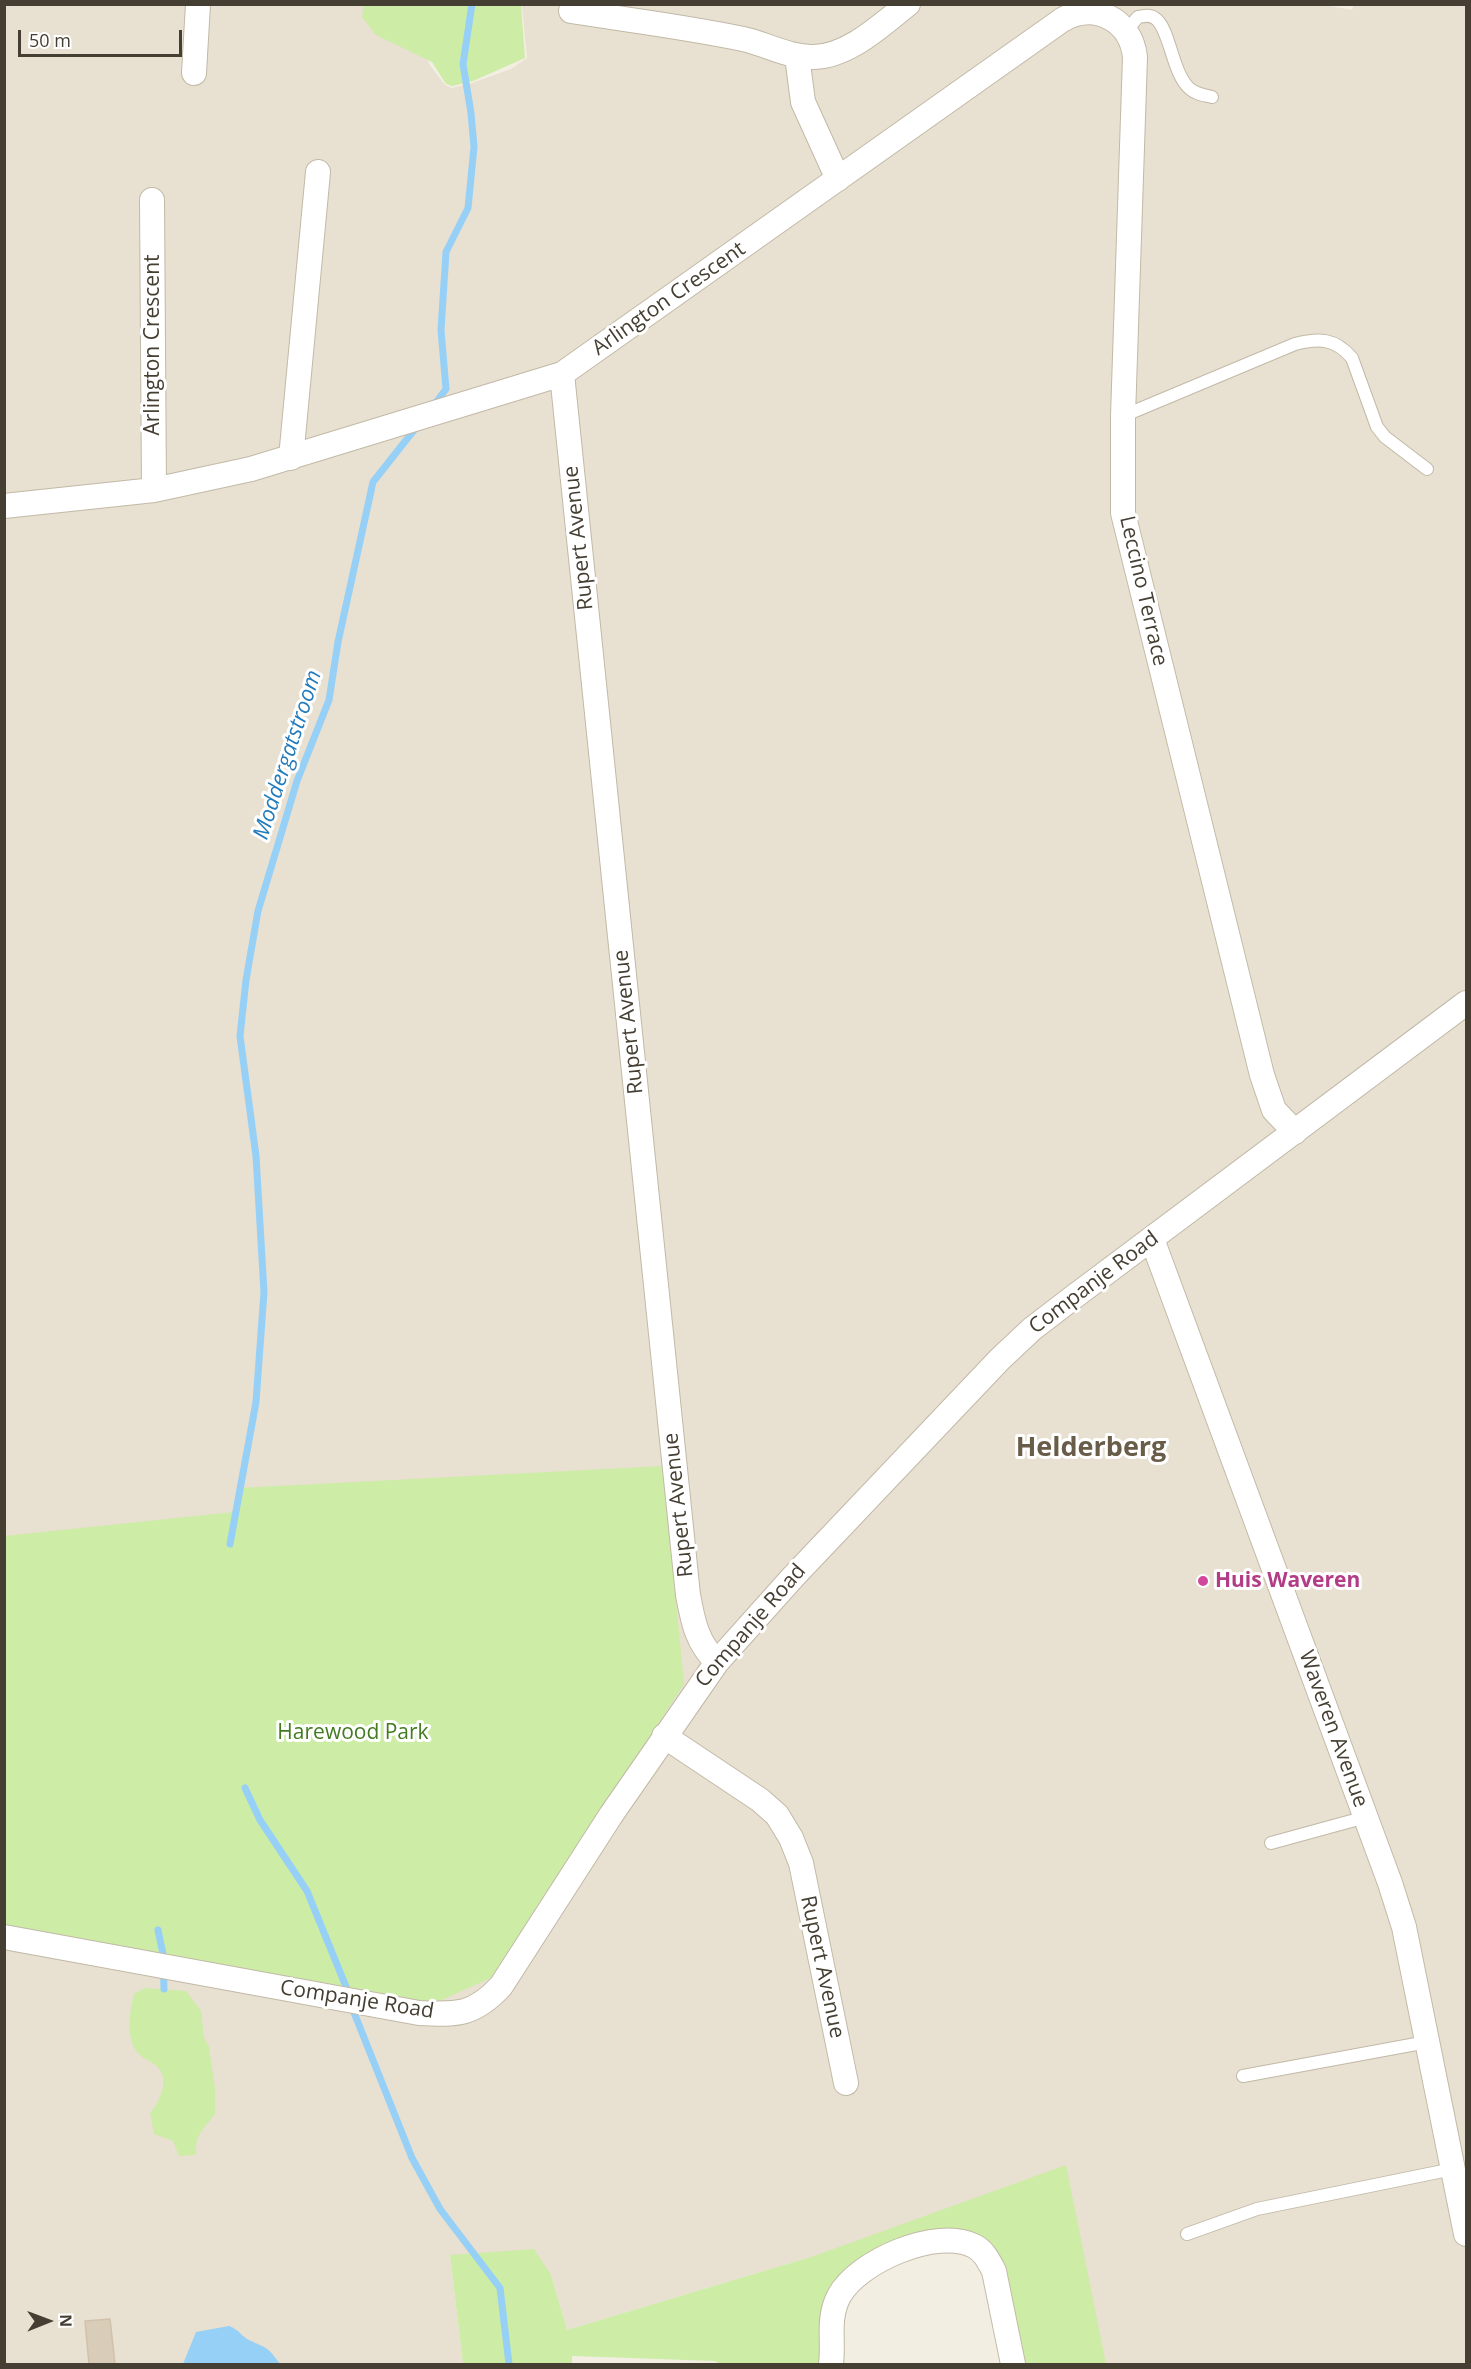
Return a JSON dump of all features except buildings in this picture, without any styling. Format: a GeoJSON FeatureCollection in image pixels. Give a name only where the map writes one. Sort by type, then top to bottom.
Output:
{"type":"FeatureCollection","features":[{"type":"Feature","properties":{"kind":"street"},"geometry":{"type":"LineString","coordinates":[[194,73],[198,4]]}},
{"type":"Feature","properties":{"kind":"street"},"geometry":{"type":"LineString","coordinates":[[571,11],[743,39],[797,56],[814,57],[844,48],[865,37],[908,4]]}},
{"type":"Feature","properties":{"kind":"street","name":"Arlington Crescent"},"geometry":{"type":"LineString","coordinates":[[4,506],[154,490],[211,478],[291,458],[562,374],[1070,15],[1087,11],[1105,14],[1126,31]]}},
{"type":"Feature","properties":{"kind":"street","name":"Leccino Terrace"},"geometry":{"type":"LineString","coordinates":[[1126,31],[1134,48],[1135,57],[1123,416],[1123,513],[1262,1075],[1275,1110],[1294,1132]]}},
{"type":"Feature","properties":{"kind":"street"},"geometry":{"type":"LineString","coordinates":[[797,56],[803,102],[838,179]]}},
{"type":"Feature","properties":{"kind":"street"},"geometry":{"type":"LineString","coordinates":[[291,458],[318,172]]}},
{"type":"Feature","properties":{"kind":"street","name":"Arlington Crescent"},"geometry":{"type":"LineString","coordinates":[[152,200],[154,490]]}},
{"type":"Feature","properties":{"kind":"street","name":"Rupert Avenue"},"geometry":{"type":"LineString","coordinates":[[562,374],[688,1596],[696,1633],[707,1652],[717,1662]]}},
{"type":"Feature","properties":{"kind":"street","name":"Companje Road"},"geometry":{"type":"LineString","coordinates":[[4,1937],[419,2013],[468,2012],[486,2002],[501,1986],[611,1815],[717,1662],[793,1577],[1000,1359],[1032,1329],[1467,1003]]}},
{"type":"Feature","properties":{"kind":"street","name":"Waveren Avenue"},"geometry":{"type":"LineString","coordinates":[[1152,1239],[1366,1817],[1404,1927],[1467,2234]]}},
{"type":"Feature","properties":{"kind":"street","name":"Rupert Avenue"},"geometry":{"type":"LineString","coordinates":[[664,1736],[760,1800],[777,1815],[791,1838],[801,1863],[846,2083]]}},
{"type":"Feature","properties":{"kind":"street"},"geometry":{"type":"LineString","coordinates":[[831,2364],[832,2312],[840,2294],[882,2258],[922,2243],[945,2240],[962,2241],[973,2245],[987,2257],[994,2271],[1013,2364]]}},
{"type":"Feature","properties":{"kind":"lane"},"geometry":{"type":"LineString","coordinates":[[1126,31],[1138,17],[1147,15],[1155,18],[1161,24],[1177,69],[1189,88],[1199,94],[1212,97]]}},
{"type":"Feature","properties":{"kind":"lane"},"geometry":{"type":"LineString","coordinates":[[1123,416],[1295,344],[1320,339],[1333,342],[1352,358],[1377,427],[1385,437],[1427,469]]}},
{"type":"Feature","properties":{"kind":"lane"},"geometry":{"type":"LineString","coordinates":[[1271,1843],[1366,1817]]}},
{"type":"Feature","properties":{"kind":"lane"},"geometry":{"type":"LineString","coordinates":[[1243,2076],[1427,2042]]}},
{"type":"Feature","properties":{"kind":"lane"},"geometry":{"type":"LineString","coordinates":[[1187,2234],[1257,2209],[1454,2169]]}},
{"type":"Feature","properties":{"kind":"shaded area"},"geometry":{"type":"Polygon","coordinates":[[[1319,4],[1352,10],[1354,4],[1466,5],[1466,2364],[1102,2364],[1077,2241],[814,2256],[567,2330],[551,2275],[450,2255],[463,2364],[5,2364],[5,5],[366,5],[426,54],[429,64],[445,85],[452,88],[511,69],[527,58],[522,5],[1319,4]]]}},
{"type":"Feature","properties":{"kind":"green space"},"geometry":{"type":"Polygon","coordinates":[[[364,5],[521,5],[525,58],[473,81],[452,86],[446,84],[432,62],[376,35],[362,17],[364,5]]]}},
{"type":"Feature","properties":{"kind":"green space","name":"Harewood Park"},"geometry":{"type":"Polygon","coordinates":[[[663,1466],[684,1684],[495,1976],[435,2003],[5,1925],[4,1536],[234,1512],[239,1488],[663,1466]]]}},
{"type":"Feature","properties":{"kind":"green space"},"geometry":{"type":"Polygon","coordinates":[[[145,1988],[186,1991],[201,2011],[204,2038],[209,2047],[215,2089],[215,2114],[198,2137],[196,2155],[179,2156],[173,2141],[154,2134],[150,2113],[163,2087],[162,2075],[157,2067],[137,2052],[130,2036],[130,2015],[134,1994],[145,1988]]]}},
{"type":"Feature","properties":{"kind":"green space"},"geometry":{"type":"Polygon","coordinates":[[[1066,2165],[1106,2364],[1013,2364],[987,2257],[922,2243],[840,2294],[831,2364],[720,2364],[715,2361],[572,2356],[572,2364],[463,2364],[450,2255],[534,2249],[551,2275],[567,2330],[814,2256],[1066,2165]]]}},
{"type":"Feature","properties":{"kind":"water"},"geometry":{"type":"Polygon","coordinates":[[[229,2326],[267,2349],[280,2364],[183,2364],[196,2332],[229,2326]]]}},
{"type":"Feature","properties":{"kind":"waterway","name":"Moddergatstroom"},"geometry":{"type":"LineString","coordinates":[[434,405],[446,389],[441,330],[446,252],[468,208],[474,147],[463,64],[472,4]]}},
{"type":"Feature","properties":{"kind":"waterway","name":"Moddergatstroom"},"geometry":{"type":"LineString","coordinates":[[230,1544],[256,1402],[264,1292],[256,1156],[240,1036],[246,980],[258,911],[297,781],[329,700],[338,642],[373,482],[418,425]]}},
{"type":"Feature","properties":{"kind":"waterway"},"geometry":{"type":"LineString","coordinates":[[245,1788],[260,1820],[307,1891],[349,1994]]}},
{"type":"Feature","properties":{"kind":"waterway"},"geometry":{"type":"LineString","coordinates":[[158,1930],[163,1954],[164,1989]]}},
{"type":"Feature","properties":{"kind":"waterway"},"geometry":{"type":"LineString","coordinates":[[351,2005],[412,2158],[440,2209],[500,2288],[509,2364]]}},
{"type":"Feature","properties":{"kind":"place","name":"Huis Waveren"},"geometry":{"type":"Point","coordinates":[1203,1581]}},
{"type":"Feature","properties":{"kind":"district","name":"Helderberg"},"geometry":{"type":"Point","coordinates":[1091,1448]}}]}
